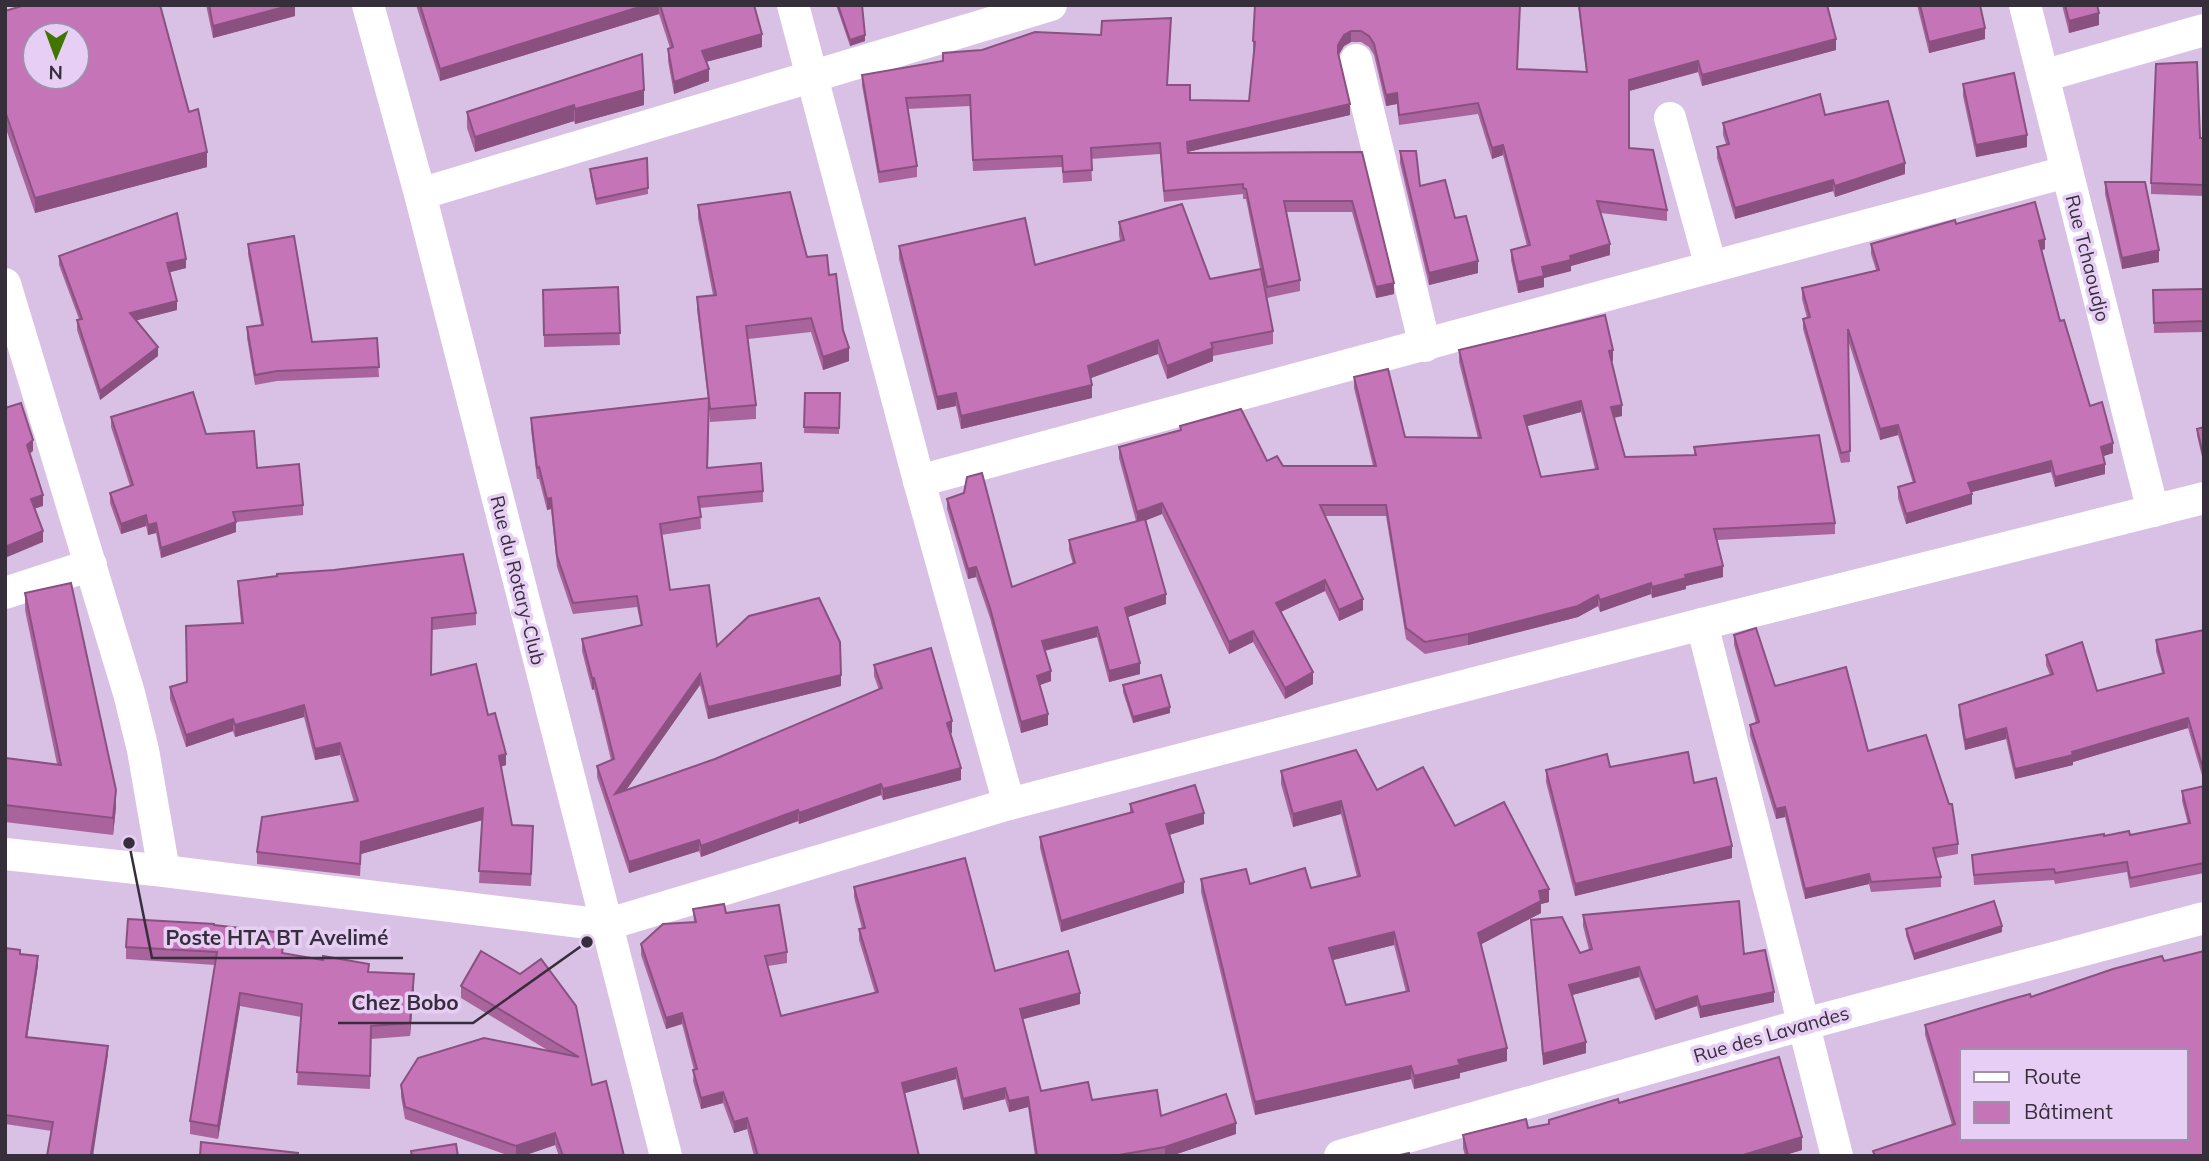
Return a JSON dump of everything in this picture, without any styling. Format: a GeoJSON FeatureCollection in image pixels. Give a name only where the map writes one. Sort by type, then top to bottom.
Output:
{"type":"FeatureCollection","features":[{"type":"Feature","properties":{"kind":"street","name":"Rue du Rotary-Club"},"geometry":{"type":"LineString","coordinates":[[368,5],[420,194],[666,1156]]}},
{"type":"Feature","properties":{"kind":"street"},"geometry":{"type":"LineString","coordinates":[[793,5],[919,481],[1009,804]]}},
{"type":"Feature","properties":{"kind":"street"},"geometry":{"type":"LineString","coordinates":[[420,194],[1051,5]]}},
{"type":"Feature","properties":{"kind":"street","name":"Rue Tchaoudjo"},"geometry":{"type":"LineString","coordinates":[[2025,5],[2153,511]]}},
{"type":"Feature","properties":{"kind":"street"},"geometry":{"type":"LineString","coordinates":[[2043,76],[2204,30]]}},
{"type":"Feature","properties":{"kind":"street"},"geometry":{"type":"LineString","coordinates":[[1356,60],[1425,346]]}},
{"type":"Feature","properties":{"kind":"street"},"geometry":{"type":"LineString","coordinates":[[1670,118],[1711,267]]}},
{"type":"Feature","properties":{"kind":"street"},"geometry":{"type":"LineString","coordinates":[[919,481],[2066,172]]}},
{"type":"Feature","properties":{"kind":"street"},"geometry":{"type":"LineString","coordinates":[[5,284],[130,693],[164,871]]}},
{"type":"Feature","properties":{"kind":"street"},"geometry":{"type":"LineString","coordinates":[[5,855],[164,871],[606,925],[1009,804],[1702,624],[2204,498]]}},
{"type":"Feature","properties":{"kind":"street"},"geometry":{"type":"LineString","coordinates":[[5,593],[91,565]]}},
{"type":"Feature","properties":{"kind":"street"},"geometry":{"type":"LineString","coordinates":[[1702,624],[1837,1156]]}},
{"type":"Feature","properties":{"kind":"street","name":"Rue des Lavandes"},"geometry":{"type":"LineString","coordinates":[[1340,1156],[1432,1143],[1805,1024],[2204,918]]}},
{"type":"Feature","properties":{"kind":"building"},"geometry":{"type":"Polygon","coordinates":[[[25,5],[160,5],[189,112],[198,109],[207,152],[35,198],[5,111],[5,11],[25,5]]]}},
{"type":"Feature","properties":{"kind":"building"},"geometry":{"type":"Polygon","coordinates":[[[209,5],[292,5],[213,26],[209,5]]]}},
{"type":"Feature","properties":{"kind":"building"},"geometry":{"type":"Polygon","coordinates":[[[420,5],[646,5],[440,69],[420,5]]]}},
{"type":"Feature","properties":{"kind":"building"},"geometry":{"type":"Polygon","coordinates":[[[660,5],[754,5],[762,34],[702,51],[709,69],[674,82],[668,49],[673,47],[660,5]]]}},
{"type":"Feature","properties":{"kind":"building"},"geometry":{"type":"Polygon","coordinates":[[[838,5],[862,5],[865,35],[850,40],[838,5]]]}},
{"type":"Feature","properties":{"kind":"building"},"geometry":{"type":"Polygon","coordinates":[[[1255,5],[1520,5],[1517,69],[1587,72],[1579,5],[1827,5],[1836,39],[1702,75],[1698,61],[1629,80],[1629,148],[1653,150],[1667,210],[1597,201],[1610,244],[1570,256],[1571,260],[1542,267],[1544,276],[1518,282],[1511,250],[1530,245],[1503,145],[1492,148],[1478,103],[1399,115],[1397,93],[1386,95],[1374,44],[1369,36],[1361,31],[1351,31],[1344,35],[1338,45],[1350,104],[1187,142],[1188,153],[1362,152],[1394,283],[1376,287],[1352,201],[1284,201],[1300,280],[1267,287],[1243,184],[1164,191],[1160,143],[1091,148],[1092,170],[1063,172],[1062,156],[973,160],[970,95],[906,98],[917,166],[879,172],[862,75],[943,61],[943,53],[982,50],[1035,32],[1101,35],[1102,21],[1171,18],[1167,85],[1190,85],[1190,100],[1249,101],[1255,42],[1255,5]]]}},
{"type":"Feature","properties":{"kind":"building"},"geometry":{"type":"Polygon","coordinates":[[[1920,5],[1980,5],[1985,28],[1929,42],[1920,5]]]}},
{"type":"Feature","properties":{"kind":"building"},"geometry":{"type":"Polygon","coordinates":[[[2065,5],[2097,5],[2099,13],[2069,21],[2065,5]]]}},
{"type":"Feature","properties":{"kind":"building"},"geometry":{"type":"Polygon","coordinates":[[[642,54],[644,90],[575,109],[574,105],[475,137],[467,112],[642,54]]]}},
{"type":"Feature","properties":{"kind":"building"},"geometry":{"type":"Polygon","coordinates":[[[2197,62],[2200,138],[2204,138],[2204,185],[2151,183],[2156,64],[2197,62]]]}},
{"type":"Feature","properties":{"kind":"building"},"geometry":{"type":"Polygon","coordinates":[[[2014,73],[2027,135],[1976,145],[1963,84],[2014,73]]]}},
{"type":"Feature","properties":{"kind":"building"},"geometry":{"type":"Polygon","coordinates":[[[1820,94],[1825,115],[1888,101],[1905,163],[1835,186],[1833,180],[1735,208],[1717,147],[1729,144],[1723,123],[1820,94]]]}},
{"type":"Feature","properties":{"kind":"building"},"geometry":{"type":"Polygon","coordinates":[[[1400,151],[1416,151],[1420,186],[1445,180],[1455,218],[1466,216],[1478,261],[1429,273],[1400,151]]]}},
{"type":"Feature","properties":{"kind":"building"},"geometry":{"type":"Polygon","coordinates":[[[647,158],[648,188],[596,199],[590,169],[647,158]]]}},
{"type":"Feature","properties":{"kind":"building"},"geometry":{"type":"Polygon","coordinates":[[[2105,182],[2145,182],[2159,250],[2122,258],[2105,182]]]}},
{"type":"Feature","properties":{"kind":"building"},"geometry":{"type":"Polygon","coordinates":[[[790,192],[807,257],[827,255],[829,275],[836,274],[843,330],[849,348],[823,357],[811,318],[746,326],[756,405],[710,409],[697,297],[716,295],[698,205],[790,192]]]}},
{"type":"Feature","properties":{"kind":"building"},"geometry":{"type":"Polygon","coordinates":[[[2035,202],[2045,239],[2039,241],[2060,321],[2064,320],[2090,406],[2102,402],[2113,443],[2101,447],[2105,464],[2055,477],[2051,461],[1968,483],[1972,494],[1906,514],[1898,487],[1915,482],[1898,425],[1880,429],[1848,329],[1850,451],[1841,453],[1803,319],[1810,317],[1802,288],[1879,270],[1871,244],[1955,220],[1956,224],[2035,202]]]}},
{"type":"Feature","properties":{"kind":"building"},"geometry":{"type":"Polygon","coordinates":[[[1182,204],[1210,279],[1261,269],[1273,331],[1211,343],[1213,348],[1167,366],[1158,340],[1088,366],[1092,385],[961,416],[956,393],[937,397],[899,246],[1025,218],[1035,265],[1124,240],[1119,222],[1182,204]]]}},
{"type":"Feature","properties":{"kind":"building"},"geometry":{"type":"Polygon","coordinates":[[[177,213],[186,259],[167,263],[177,301],[130,313],[158,347],[100,391],[77,320],[82,319],[59,256],[177,213]]]}},
{"type":"Feature","properties":{"kind":"building"},"geometry":{"type":"Polygon","coordinates":[[[294,236],[312,342],[377,338],[379,367],[277,371],[255,375],[247,327],[263,325],[248,244],[294,236]]]}},
{"type":"Feature","properties":{"kind":"building"},"geometry":{"type":"Polygon","coordinates":[[[618,287],[620,333],[544,335],[543,290],[618,287]]]}},
{"type":"Feature","properties":{"kind":"building"},"geometry":{"type":"Polygon","coordinates":[[[2204,289],[2204,321],[2154,323],[2153,290],[2204,289]]]}},
{"type":"Feature","properties":{"kind":"building"},"geometry":{"type":"Polygon","coordinates":[[[1605,315],[1613,350],[1609,351],[1622,405],[1611,407],[1625,457],[1696,455],[1694,447],[1819,435],[1835,523],[1714,529],[1723,566],[1685,575],[1686,578],[1652,587],[1651,583],[1600,600],[1598,595],[1578,606],[1425,642],[1406,628],[1386,505],[1320,505],[1363,599],[1339,610],[1325,580],[1276,603],[1313,672],[1285,688],[1253,631],[1229,642],[1162,503],[1137,512],[1119,447],[1181,430],[1180,426],[1241,409],[1267,461],[1277,456],[1283,466],[1376,466],[1354,377],[1388,369],[1405,437],[1481,438],[1459,350],[1605,315]],[[1581,401],[1524,416],[1541,477],[1598,469],[1581,401]]]}},
{"type":"Feature","properties":{"kind":"building"},"geometry":{"type":"Polygon","coordinates":[[[193,392],[206,434],[254,431],[257,468],[299,464],[303,505],[233,512],[236,522],[161,548],[156,523],[148,525],[146,515],[121,524],[110,493],[133,485],[111,417],[193,392]]]}},
{"type":"Feature","properties":{"kind":"building"},"geometry":{"type":"Polygon","coordinates":[[[805,393],[840,393],[839,428],[804,427],[805,393]]]}},
{"type":"Feature","properties":{"kind":"building"},"geometry":{"type":"Polygon","coordinates":[[[709,398],[707,468],[761,463],[763,491],[698,497],[701,517],[660,524],[670,590],[709,585],[717,646],[749,616],[819,598],[840,642],[841,675],[708,707],[700,674],[615,794],[715,759],[882,688],[874,665],[931,648],[952,721],[947,723],[961,768],[883,789],[881,784],[799,813],[798,810],[701,846],[699,840],[629,862],[597,766],[614,759],[582,639],[642,625],[637,596],[573,603],[557,556],[551,498],[547,499],[539,467],[537,468],[531,418],[709,398]]]}},
{"type":"Feature","properties":{"kind":"building"},"geometry":{"type":"Polygon","coordinates":[[[21,403],[33,440],[27,445],[43,495],[31,499],[43,531],[5,547],[5,408],[21,403]]]}},
{"type":"Feature","properties":{"kind":"building"},"geometry":{"type":"Polygon","coordinates":[[[2204,427],[2204,455],[2203,455],[2197,429],[2204,427]]]}},
{"type":"Feature","properties":{"kind":"building"},"geometry":{"type":"Polygon","coordinates":[[[982,473],[1012,587],[1075,563],[1069,540],[1145,519],[1166,594],[1125,608],[1140,663],[1109,671],[1097,627],[1042,641],[1051,671],[1037,676],[1048,714],[1021,722],[990,608],[976,567],[968,569],[947,499],[964,493],[967,477],[982,473]]]}},
{"type":"Feature","properties":{"kind":"building"},"geometry":{"type":"Polygon","coordinates":[[[463,554],[476,613],[432,618],[431,675],[476,664],[488,715],[495,713],[506,754],[499,756],[512,825],[533,826],[531,874],[479,871],[483,808],[361,842],[360,864],[257,852],[262,817],[358,801],[340,743],[315,749],[304,705],[235,725],[233,719],[186,735],[170,687],[187,682],[186,626],[243,623],[238,581],[277,574],[334,570],[463,554]]]}},
{"type":"Feature","properties":{"kind":"building"},"geometry":{"type":"Polygon","coordinates":[[[71,583],[116,790],[113,818],[5,805],[5,758],[61,765],[25,593],[71,583]]]}},
{"type":"Feature","properties":{"kind":"building"},"geometry":{"type":"Polygon","coordinates":[[[1756,628],[1775,686],[1846,667],[1868,751],[1926,735],[1949,804],[1952,804],[1958,844],[1933,848],[1941,877],[1871,882],[1869,874],[1805,889],[1785,807],[1776,809],[1750,725],[1759,722],[1734,635],[1756,628]]]}},
{"type":"Feature","properties":{"kind":"building"},"geometry":{"type":"Polygon","coordinates":[[[2204,630],[2204,772],[2188,718],[2072,752],[2073,755],[2015,769],[2006,728],[1965,740],[1959,705],[2053,674],[2046,655],[2082,642],[2097,691],[2164,673],[2156,640],[2204,630]]]}},
{"type":"Feature","properties":{"kind":"building"},"geometry":{"type":"Polygon","coordinates":[[[1161,675],[1170,707],[1133,717],[1123,685],[1161,675]]]}},
{"type":"Feature","properties":{"kind":"building"},"geometry":{"type":"Polygon","coordinates":[[[1356,750],[1377,790],[1423,767],[1455,826],[1504,802],[1549,889],[1539,891],[1541,901],[1478,933],[1507,1048],[1458,1060],[1460,1065],[1414,1076],[1411,1066],[1255,1102],[1201,879],[1246,869],[1250,884],[1305,868],[1311,888],[1360,876],[1341,801],[1293,814],[1281,771],[1356,750]],[[1394,932],[1329,948],[1346,1005],[1409,991],[1394,932]]]}},
{"type":"Feature","properties":{"kind":"building"},"geometry":{"type":"Polygon","coordinates":[[[1688,752],[1694,783],[1716,778],[1732,846],[1575,884],[1546,770],[1607,754],[1610,767],[1688,752]]]}},
{"type":"Feature","properties":{"kind":"building"},"geometry":{"type":"Polygon","coordinates":[[[1195,785],[1204,813],[1166,824],[1184,882],[1061,921],[1040,837],[1133,812],[1130,804],[1195,785]]]}},
{"type":"Feature","properties":{"kind":"building"},"geometry":{"type":"Polygon","coordinates":[[[2204,786],[2204,863],[2130,878],[2127,862],[2055,873],[2054,869],[1974,875],[1972,855],[2104,834],[2129,831],[2130,835],[2190,823],[2182,791],[2204,786]]]}},
{"type":"Feature","properties":{"kind":"building"},"geometry":{"type":"Polygon","coordinates":[[[965,858],[995,971],[1068,951],[1080,993],[1020,1009],[1041,1091],[1088,1082],[1092,1100],[1157,1090],[1161,1116],[1226,1094],[1236,1123],[1165,1147],[1113,1156],[1037,1156],[1028,1097],[1009,1101],[1005,1088],[963,1099],[956,1068],[902,1083],[919,1156],[758,1156],[747,1118],[734,1122],[723,1092],[701,1098],[693,1070],[697,1069],[682,1013],[666,1018],[641,944],[663,924],[696,922],[693,909],[724,904],[726,913],[779,905],[787,952],[765,956],[781,1016],[878,992],[859,929],[865,928],[854,887],[965,858]]]}},
{"type":"Feature","properties":{"kind":"building"},"geometry":{"type":"Polygon","coordinates":[[[1739,901],[1744,954],[1765,950],[1774,992],[1700,1007],[1697,996],[1655,1010],[1639,967],[1569,985],[1586,1042],[1543,1054],[1531,920],[1562,917],[1580,953],[1592,949],[1583,915],[1739,901]]]}},
{"type":"Feature","properties":{"kind":"building"},"geometry":{"type":"Polygon","coordinates":[[[1994,901],[2002,926],[1914,954],[1906,929],[1994,901]]]}},
{"type":"Feature","properties":{"kind":"building"},"geometry":{"type":"Polygon","coordinates":[[[128,919],[214,924],[284,933],[282,953],[323,960],[323,956],[369,964],[368,972],[414,974],[410,1023],[371,1026],[370,1076],[297,1072],[302,1004],[240,993],[218,1126],[190,1121],[217,952],[126,947],[128,919]]]}},
{"type":"Feature","properties":{"kind":"building"},"geometry":{"type":"Polygon","coordinates":[[[5,948],[20,950],[20,954],[38,956],[26,1037],[108,1046],[91,1154],[94,1156],[47,1156],[53,1122],[5,1115],[5,948]]]}},
{"type":"Feature","properties":{"kind":"building"},"geometry":{"type":"Polygon","coordinates":[[[481,951],[520,974],[541,959],[576,1006],[592,1085],[606,1081],[624,1156],[563,1156],[555,1133],[516,1146],[405,1107],[401,1085],[418,1058],[484,1038],[579,1057],[461,986],[481,951]]]}},
{"type":"Feature","properties":{"kind":"building"},"geometry":{"type":"Polygon","coordinates":[[[2204,951],[2204,1156],[1875,1156],[1873,1151],[1955,1124],[1925,1025],[2030,994],[2031,997],[2113,969],[2162,956],[2164,961],[2204,951]]]}},
{"type":"Feature","properties":{"kind":"building"},"geometry":{"type":"Polygon","coordinates":[[[1779,1057],[1802,1137],[1740,1156],[1468,1156],[1463,1135],[1526,1119],[1528,1128],[1549,1124],[1549,1120],[1618,1099],[1619,1103],[1779,1057]]]}},
{"type":"Feature","properties":{"kind":"building"},"geometry":{"type":"Polygon","coordinates":[[[201,1142],[298,1153],[298,1156],[200,1156],[201,1142]]]}},
{"type":"Feature","properties":{"kind":"building"},"geometry":{"type":"Polygon","coordinates":[[[456,1144],[458,1156],[412,1156],[411,1151],[456,1144]]]}},
{"type":"Feature","properties":{"kind":"place","name":"Poste HTA BT Avelimé"},"geometry":{"type":"Point","coordinates":[129,843]}},
{"type":"Feature","properties":{"kind":"place","name":"Chez Bobo"},"geometry":{"type":"Point","coordinates":[587,942]}}]}
